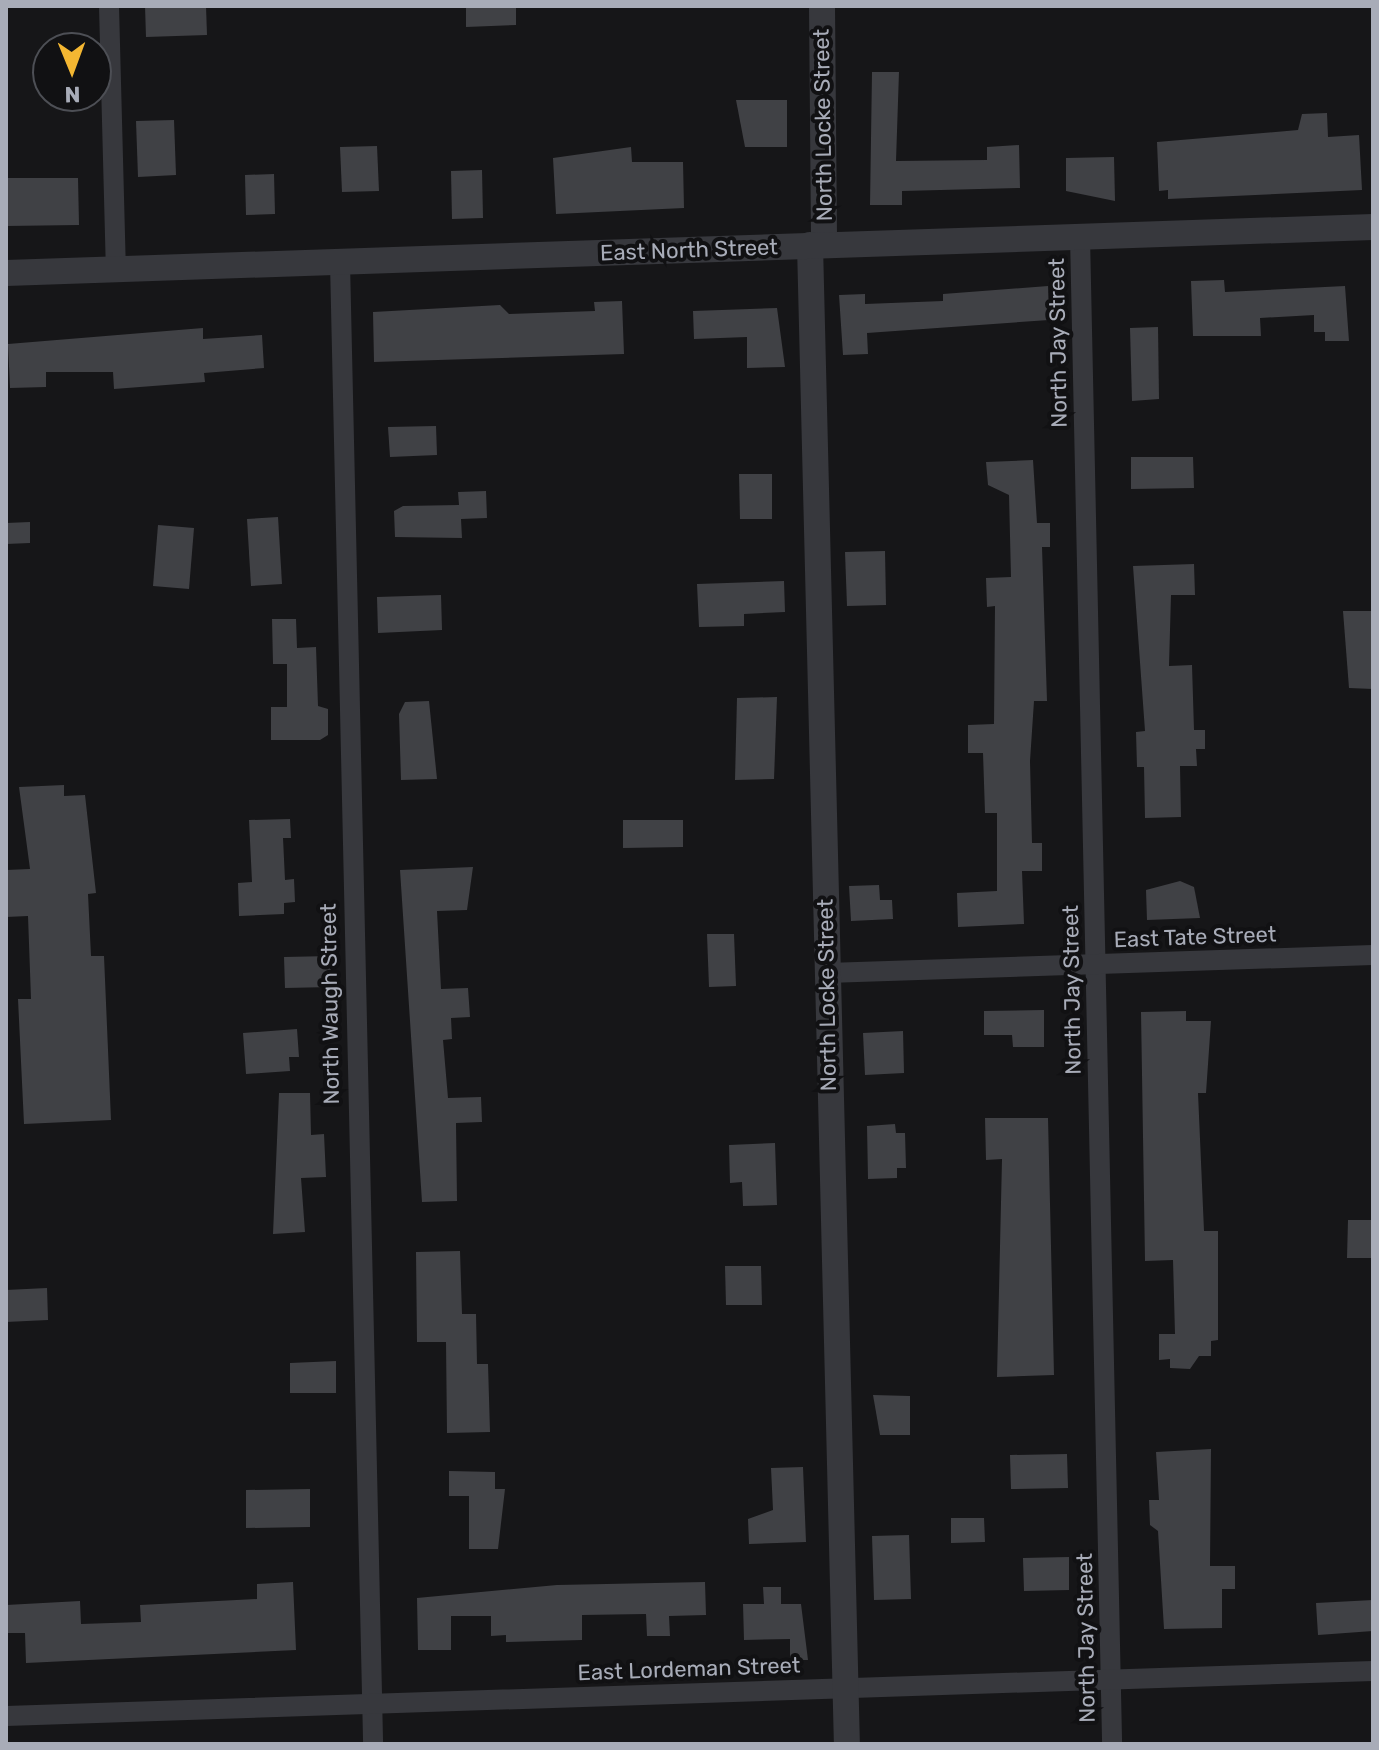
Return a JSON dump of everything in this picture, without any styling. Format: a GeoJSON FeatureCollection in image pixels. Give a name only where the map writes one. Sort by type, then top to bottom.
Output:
{"type":"FeatureCollection","features":[{"type":"Feature","properties":{"kind":"street"},"geometry":{"type":"LineString","coordinates":[[109,6],[116,269]]}},
{"type":"Feature","properties":{"kind":"street","name":"North Locke Street"},"geometry":{"type":"LineString","coordinates":[[822,6],[817,245],[827,973],[847,1744]]}},
{"type":"Feature","properties":{"kind":"street","name":"East North Street"},"geometry":{"type":"LineString","coordinates":[[6,273],[1373,227]]}},
{"type":"Feature","properties":{"kind":"street","name":"North Jay Street"},"geometry":{"type":"LineString","coordinates":[[1080,236],[1112,1744]]}},
{"type":"Feature","properties":{"kind":"street","name":"North Waugh Street"},"geometry":{"type":"LineString","coordinates":[[340,262],[365,1596],[375,1702],[373,1744]]}},
{"type":"Feature","properties":{"kind":"street","name":"East Tate Street"},"geometry":{"type":"LineString","coordinates":[[827,973],[1373,955]]}},
{"type":"Feature","properties":{"kind":"street","name":"East Lordeman Street"},"geometry":{"type":"LineString","coordinates":[[6,1716],[1373,1671]]}},
{"type":"Feature","properties":{"kind":"building"},"geometry":{"type":"Polygon","coordinates":[[[145,6],[206,6],[207,35],[146,37],[145,6]]]}},
{"type":"Feature","properties":{"kind":"building"},"geometry":{"type":"Polygon","coordinates":[[[466,6],[516,6],[516,25],[466,27],[466,6]]]}},
{"type":"Feature","properties":{"kind":"building"},"geometry":{"type":"Polygon","coordinates":[[[872,72],[899,72],[896,161],[987,160],[987,147],[1019,145],[1020,188],[902,191],[902,205],[870,205],[872,72]]]}},
{"type":"Feature","properties":{"kind":"building"},"geometry":{"type":"Polygon","coordinates":[[[736,100],[787,100],[787,147],[745,147],[736,100]]]}},
{"type":"Feature","properties":{"kind":"building"},"geometry":{"type":"Polygon","coordinates":[[[1327,113],[1328,137],[1359,135],[1362,190],[1168,199],[1168,190],[1159,191],[1157,142],[1298,130],[1302,114],[1327,113]]]}},
{"type":"Feature","properties":{"kind":"building"},"geometry":{"type":"Polygon","coordinates":[[[174,120],[176,175],[138,177],[136,121],[174,120]]]}},
{"type":"Feature","properties":{"kind":"building"},"geometry":{"type":"Polygon","coordinates":[[[377,146],[379,191],[342,192],[340,147],[377,146]]]}},
{"type":"Feature","properties":{"kind":"building"},"geometry":{"type":"Polygon","coordinates":[[[631,147],[632,162],[683,162],[684,208],[556,214],[553,158],[631,147]]]}},
{"type":"Feature","properties":{"kind":"building"},"geometry":{"type":"Polygon","coordinates":[[[1114,157],[1115,201],[1066,191],[1066,158],[1114,157]]]}},
{"type":"Feature","properties":{"kind":"building"},"geometry":{"type":"Polygon","coordinates":[[[482,170],[483,218],[452,219],[451,171],[482,170]]]}},
{"type":"Feature","properties":{"kind":"building"},"geometry":{"type":"Polygon","coordinates":[[[274,174],[275,214],[246,215],[245,175],[274,174]]]}},
{"type":"Feature","properties":{"kind":"building"},"geometry":{"type":"Polygon","coordinates":[[[6,178],[78,178],[79,225],[6,226],[6,178]]]}},
{"type":"Feature","properties":{"kind":"building"},"geometry":{"type":"Polygon","coordinates":[[[1224,280],[1225,292],[1345,286],[1349,341],[1325,341],[1325,332],[1314,332],[1314,315],[1260,318],[1261,336],[1193,336],[1191,281],[1224,280]]]}},
{"type":"Feature","properties":{"kind":"building"},"geometry":{"type":"Polygon","coordinates":[[[1048,286],[1049,320],[867,333],[868,354],[843,355],[839,295],[865,294],[865,304],[943,301],[943,294],[1048,286]]]}},
{"type":"Feature","properties":{"kind":"building"},"geometry":{"type":"Polygon","coordinates":[[[622,301],[624,354],[374,362],[373,312],[500,305],[509,314],[595,311],[594,302],[622,301]]]}},
{"type":"Feature","properties":{"kind":"building"},"geometry":{"type":"Polygon","coordinates":[[[777,308],[785,367],[747,368],[747,337],[694,339],[693,311],[777,308]]]}},
{"type":"Feature","properties":{"kind":"building"},"geometry":{"type":"Polygon","coordinates":[[[1158,327],[1159,399],[1132,401],[1130,328],[1158,327]]]}},
{"type":"Feature","properties":{"kind":"building"},"geometry":{"type":"Polygon","coordinates":[[[203,328],[203,339],[262,335],[264,368],[204,373],[205,382],[114,389],[113,372],[46,372],[46,387],[10,388],[8,344],[203,328]]]}},
{"type":"Feature","properties":{"kind":"building"},"geometry":{"type":"Polygon","coordinates":[[[436,426],[437,455],[390,457],[388,427],[436,426]]]}},
{"type":"Feature","properties":{"kind":"building"},"geometry":{"type":"Polygon","coordinates":[[[1131,457],[1193,457],[1194,488],[1131,489],[1131,457]]]}},
{"type":"Feature","properties":{"kind":"building"},"geometry":{"type":"Polygon","coordinates":[[[1033,460],[1037,523],[1050,523],[1050,547],[1042,547],[1047,701],[1034,701],[1030,761],[1032,843],[1042,843],[1042,871],[1022,871],[1024,924],[958,927],[957,893],[997,891],[997,813],[985,813],[983,753],[968,753],[968,725],[994,724],[995,606],[987,607],[986,578],[1011,577],[1009,495],[988,485],[986,462],[1033,460]]]}},
{"type":"Feature","properties":{"kind":"building"},"geometry":{"type":"Polygon","coordinates":[[[739,474],[772,474],[772,519],[740,519],[739,474]]]}},
{"type":"Feature","properties":{"kind":"building"},"geometry":{"type":"Polygon","coordinates":[[[486,491],[487,518],[461,519],[462,538],[395,537],[394,511],[403,506],[459,505],[458,492],[486,491]]]}},
{"type":"Feature","properties":{"kind":"building"},"geometry":{"type":"Polygon","coordinates":[[[278,517],[282,584],[251,586],[247,519],[278,517]]]}},
{"type":"Feature","properties":{"kind":"building"},"geometry":{"type":"Polygon","coordinates":[[[30,522],[30,543],[6,544],[6,523],[30,522]]]}},
{"type":"Feature","properties":{"kind":"building"},"geometry":{"type":"Polygon","coordinates":[[[158,525],[194,528],[189,589],[153,586],[158,525]]]}},
{"type":"Feature","properties":{"kind":"building"},"geometry":{"type":"Polygon","coordinates":[[[885,551],[886,605],[847,606],[845,552],[885,551]]]}},
{"type":"Feature","properties":{"kind":"building"},"geometry":{"type":"Polygon","coordinates":[[[1194,564],[1195,595],[1171,595],[1169,666],[1192,665],[1194,730],[1205,730],[1205,749],[1196,749],[1197,766],[1180,766],[1181,817],[1145,818],[1144,767],[1137,767],[1136,732],[1145,731],[1133,566],[1194,564]]]}},
{"type":"Feature","properties":{"kind":"building"},"geometry":{"type":"Polygon","coordinates":[[[784,581],[785,612],[744,614],[744,626],[699,627],[697,584],[784,581]]]}},
{"type":"Feature","properties":{"kind":"building"},"geometry":{"type":"Polygon","coordinates":[[[441,595],[442,630],[378,633],[377,597],[441,595]]]}},
{"type":"Feature","properties":{"kind":"building"},"geometry":{"type":"Polygon","coordinates":[[[1343,611],[1373,611],[1373,689],[1349,688],[1343,611]]]}},
{"type":"Feature","properties":{"kind":"building"},"geometry":{"type":"Polygon","coordinates":[[[272,619],[296,619],[297,648],[316,647],[318,706],[328,709],[328,735],[320,740],[271,740],[271,707],[287,707],[287,664],[273,664],[272,619]]]}},
{"type":"Feature","properties":{"kind":"building"},"geometry":{"type":"Polygon","coordinates":[[[777,697],[774,779],[735,780],[737,698],[777,697]]]}},
{"type":"Feature","properties":{"kind":"building"},"geometry":{"type":"Polygon","coordinates":[[[429,701],[437,779],[401,780],[399,714],[405,702],[429,701]]]}},
{"type":"Feature","properties":{"kind":"building"},"geometry":{"type":"Polygon","coordinates":[[[64,785],[64,796],[85,795],[96,893],[88,894],[91,956],[104,956],[111,1120],[24,1124],[18,999],[31,999],[28,916],[6,917],[6,870],[30,869],[19,787],[64,785]]]}},
{"type":"Feature","properties":{"kind":"building"},"geometry":{"type":"Polygon","coordinates":[[[290,819],[291,838],[283,838],[285,880],[294,879],[295,902],[284,903],[284,914],[239,916],[238,883],[252,882],[249,820],[290,819]]]}},
{"type":"Feature","properties":{"kind":"building"},"geometry":{"type":"Polygon","coordinates":[[[623,820],[683,820],[683,847],[623,848],[623,820]]]}},
{"type":"Feature","properties":{"kind":"building"},"geometry":{"type":"Polygon","coordinates":[[[473,867],[467,910],[437,911],[441,989],[468,988],[470,1017],[451,1018],[452,1039],[443,1040],[448,1098],[481,1097],[482,1122],[456,1123],[457,1201],[422,1202],[400,870],[473,867]]]}},
{"type":"Feature","properties":{"kind":"building"},"geometry":{"type":"Polygon","coordinates":[[[1180,881],[1194,887],[1200,918],[1147,920],[1146,890],[1180,881]]]}},
{"type":"Feature","properties":{"kind":"building"},"geometry":{"type":"Polygon","coordinates":[[[879,885],[880,900],[892,900],[893,919],[851,921],[849,886],[879,885]]]}},
{"type":"Feature","properties":{"kind":"building"},"geometry":{"type":"Polygon","coordinates":[[[707,934],[734,934],[736,986],[709,987],[707,934]]]}},
{"type":"Feature","properties":{"kind":"building"},"geometry":{"type":"Polygon","coordinates":[[[331,956],[331,987],[285,988],[284,957],[331,956]]]}},
{"type":"Feature","properties":{"kind":"building"},"geometry":{"type":"Polygon","coordinates":[[[1044,1010],[1044,1047],[1013,1047],[1012,1035],[984,1035],[984,1011],[1044,1010]]]}},
{"type":"Feature","properties":{"kind":"building"},"geometry":{"type":"Polygon","coordinates":[[[1186,1011],[1186,1021],[1211,1021],[1206,1093],[1198,1093],[1204,1231],[1218,1231],[1218,1340],[1211,1341],[1211,1356],[1199,1356],[1190,1369],[1170,1368],[1170,1359],[1159,1360],[1159,1334],[1175,1334],[1173,1260],[1145,1261],[1141,1012],[1186,1011]]]}},
{"type":"Feature","properties":{"kind":"building"},"geometry":{"type":"Polygon","coordinates":[[[297,1029],[299,1057],[289,1057],[290,1071],[246,1074],[243,1033],[297,1029]]]}},
{"type":"Feature","properties":{"kind":"building"},"geometry":{"type":"Polygon","coordinates":[[[903,1031],[904,1073],[865,1075],[863,1033],[903,1031]]]}},
{"type":"Feature","properties":{"kind":"building"},"geometry":{"type":"Polygon","coordinates":[[[279,1093],[310,1093],[311,1135],[324,1134],[326,1177],[301,1178],[305,1232],[273,1234],[279,1093]]]}},
{"type":"Feature","properties":{"kind":"building"},"geometry":{"type":"Polygon","coordinates":[[[985,1118],[1048,1118],[1054,1375],[997,1377],[1002,1159],[986,1160],[985,1118]]]}},
{"type":"Feature","properties":{"kind":"building"},"geometry":{"type":"Polygon","coordinates":[[[895,1124],[896,1133],[905,1133],[906,1168],[897,1168],[897,1178],[868,1179],[867,1126],[895,1124]]]}},
{"type":"Feature","properties":{"kind":"building"},"geometry":{"type":"Polygon","coordinates":[[[775,1143],[777,1205],[743,1206],[742,1182],[730,1183],[729,1145],[775,1143]]]}},
{"type":"Feature","properties":{"kind":"building"},"geometry":{"type":"Polygon","coordinates":[[[1348,1220],[1373,1220],[1373,1258],[1347,1258],[1348,1220]]]}},
{"type":"Feature","properties":{"kind":"building"},"geometry":{"type":"Polygon","coordinates":[[[460,1251],[462,1314],[476,1314],[477,1364],[488,1364],[490,1432],[447,1433],[446,1342],[417,1342],[416,1252],[460,1251]]]}},
{"type":"Feature","properties":{"kind":"building"},"geometry":{"type":"Polygon","coordinates":[[[725,1266],[761,1266],[762,1305],[726,1305],[725,1266]]]}},
{"type":"Feature","properties":{"kind":"building"},"geometry":{"type":"Polygon","coordinates":[[[47,1288],[48,1320],[6,1322],[6,1290],[47,1288]]]}},
{"type":"Feature","properties":{"kind":"building"},"geometry":{"type":"Polygon","coordinates":[[[336,1361],[336,1393],[290,1393],[290,1363],[336,1361]]]}},
{"type":"Feature","properties":{"kind":"building"},"geometry":{"type":"Polygon","coordinates":[[[873,1395],[910,1396],[910,1435],[880,1435],[873,1395]]]}},
{"type":"Feature","properties":{"kind":"building"},"geometry":{"type":"Polygon","coordinates":[[[1211,1449],[1210,1566],[1235,1566],[1235,1589],[1222,1589],[1222,1628],[1164,1629],[1158,1531],[1150,1525],[1149,1500],[1159,1500],[1156,1452],[1211,1449]]]}},
{"type":"Feature","properties":{"kind":"building"},"geometry":{"type":"Polygon","coordinates":[[[1067,1454],[1068,1488],[1011,1489],[1010,1455],[1067,1454]]]}},
{"type":"Feature","properties":{"kind":"building"},"geometry":{"type":"Polygon","coordinates":[[[803,1467],[806,1542],[749,1544],[748,1519],[773,1510],[771,1468],[803,1467]]]}},
{"type":"Feature","properties":{"kind":"building"},"geometry":{"type":"Polygon","coordinates":[[[449,1471],[495,1472],[495,1489],[505,1489],[498,1549],[469,1549],[469,1496],[449,1496],[449,1471]]]}},
{"type":"Feature","properties":{"kind":"building"},"geometry":{"type":"Polygon","coordinates":[[[310,1489],[310,1527],[246,1528],[246,1490],[310,1489]]]}},
{"type":"Feature","properties":{"kind":"building"},"geometry":{"type":"Polygon","coordinates":[[[951,1518],[984,1518],[985,1542],[951,1543],[951,1518]]]}},
{"type":"Feature","properties":{"kind":"building"},"geometry":{"type":"Polygon","coordinates":[[[909,1535],[911,1599],[874,1600],[872,1536],[909,1535]]]}},
{"type":"Feature","properties":{"kind":"building"},"geometry":{"type":"Polygon","coordinates":[[[1069,1557],[1069,1590],[1024,1591],[1023,1558],[1069,1557]]]}},
{"type":"Feature","properties":{"kind":"building"},"geometry":{"type":"Polygon","coordinates":[[[293,1582],[296,1650],[26,1663],[25,1633],[6,1633],[6,1605],[80,1601],[81,1624],[141,1622],[140,1605],[257,1599],[257,1584],[293,1582]]]}},
{"type":"Feature","properties":{"kind":"building"},"geometry":{"type":"Polygon","coordinates":[[[705,1582],[706,1615],[669,1616],[670,1636],[647,1636],[646,1614],[582,1615],[582,1640],[506,1642],[506,1635],[491,1636],[491,1616],[451,1616],[451,1650],[418,1650],[417,1598],[557,1585],[705,1582]]]}},
{"type":"Feature","properties":{"kind":"building"},"geometry":{"type":"Polygon","coordinates":[[[763,1587],[781,1587],[781,1604],[801,1604],[808,1660],[790,1660],[790,1639],[744,1640],[743,1604],[764,1604],[763,1587]]]}},
{"type":"Feature","properties":{"kind":"building"},"geometry":{"type":"Polygon","coordinates":[[[1373,1600],[1373,1631],[1318,1635],[1316,1603],[1373,1600]]]}}]}
